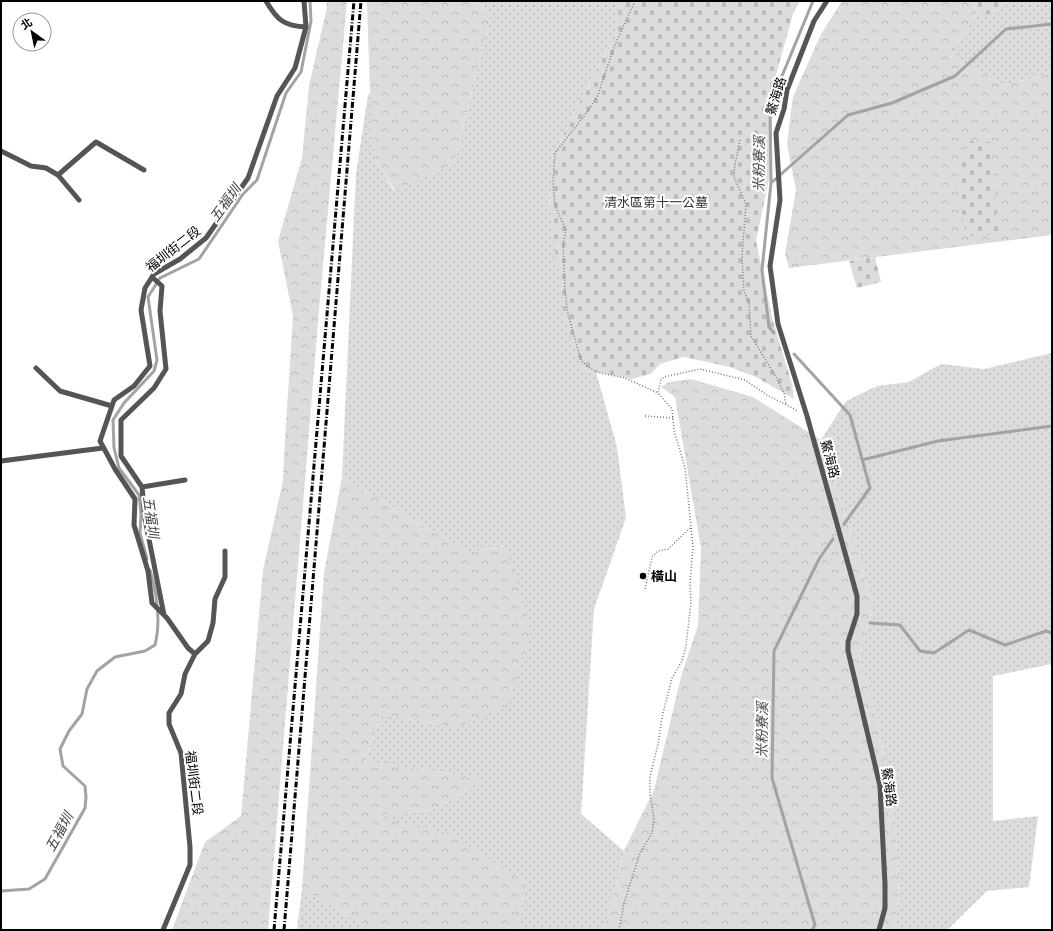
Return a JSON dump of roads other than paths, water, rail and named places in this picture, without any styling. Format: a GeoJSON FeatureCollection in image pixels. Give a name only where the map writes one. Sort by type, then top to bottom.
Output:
{"type":"FeatureCollection","features":[{"type":"Feature","properties":{"kind":"lane"},"geometry":{"type":"LineString","coordinates":[[266,1],[275,17],[291,26],[306,27]]}},
{"type":"Feature","properties":{"kind":"lane","name":"福圳街二段"},"geometry":{"type":"LineString","coordinates":[[163,930],[190,865],[190,847],[181,753],[169,724],[169,713],[180,694],[185,674],[195,654],[188,648],[152,602],[148,571],[134,525],[135,499],[115,469],[100,441],[114,400],[134,386],[150,366],[141,310],[145,288],[154,274],[180,259],[206,238],[248,178],[277,96],[295,68],[306,27],[304,1]]}},
{"type":"Feature","properties":{"kind":"lane","name":"鰲海路"},"geometry":{"type":"LineString","coordinates":[[827,1],[814,21],[787,90],[784,109],[776,133],[780,200],[770,266],[772,292],[778,324],[807,416],[857,596],[857,614],[848,642],[848,651],[880,786],[885,908],[879,930]]}},
{"type":"Feature","properties":{"kind":"lane"},"geometry":{"type":"LineString","coordinates":[[58,175],[96,142],[144,170]]}},
{"type":"Feature","properties":{"kind":"lane"},"geometry":{"type":"LineString","coordinates":[[1,151],[31,166],[46,168],[58,175],[79,200]]}},
{"type":"Feature","properties":{"kind":"lane"},"geometry":{"type":"LineString","coordinates":[[152,277],[162,286],[160,311],[166,369],[154,388],[122,420],[121,456],[142,487],[145,519],[164,616]]}},
{"type":"Feature","properties":{"kind":"lane"},"geometry":{"type":"LineString","coordinates":[[36,368],[60,391],[112,406]]}},
{"type":"Feature","properties":{"kind":"lane"},"geometry":{"type":"LineString","coordinates":[[1,461],[104,448]]}},
{"type":"Feature","properties":{"kind":"lane"},"geometry":{"type":"LineString","coordinates":[[142,487],[185,480]]}},
{"type":"Feature","properties":{"kind":"lane"},"geometry":{"type":"LineString","coordinates":[[195,654],[208,641],[213,623],[215,599],[225,577],[225,551]]}},
{"type":"Feature","properties":{"kind":"waterway","name":"五福圳"},"geometry":{"type":"LineString","coordinates":[[147,559],[140,533],[141,514],[139,495],[119,468],[114,448],[113,420],[124,403],[154,371],[157,360],[148,297],[160,278],[199,259],[243,194],[257,180],[286,93],[301,72],[311,21],[310,1]]}},
{"type":"Feature","properties":{"kind":"waterway","name":"米粉寮溪"},"geometry":{"type":"LineString","coordinates":[[774,333],[769,327],[762,270],[771,183],[770,105],[813,1]]}},
{"type":"Feature","properties":{"kind":"waterway"},"geometry":{"type":"LineString","coordinates":[[771,183],[848,115],[892,103],[955,76],[1006,29],[1052,24]]}},
{"type":"Feature","properties":{"kind":"waterway","name":"米粉寮溪"},"geometry":{"type":"LineString","coordinates":[[794,354],[850,415],[870,488],[844,524]]}},
{"type":"Feature","properties":{"kind":"waterway"},"geometry":{"type":"LineString","coordinates":[[862,460],[938,441],[1052,426]]}},
{"type":"Feature","properties":{"kind":"waterway","name":"米粉寮溪"},"geometry":{"type":"LineString","coordinates":[[812,930],[815,925],[772,778],[774,651],[819,559],[833,539]]}},
{"type":"Feature","properties":{"kind":"waterway","name":"五福圳"},"geometry":{"type":"LineString","coordinates":[[1,891],[29,889],[45,879],[85,808],[85,786],[63,766],[60,749],[69,731],[82,714],[87,689],[97,671],[115,657],[145,651],[155,645],[158,617],[155,588],[150,570]]}},
{"type":"Feature","properties":{"kind":"waterway"},"geometry":{"type":"LineString","coordinates":[[870,623],[900,625],[920,651],[934,653],[969,630],[1005,645],[1046,631],[1052,633]]}},
{"type":"Feature","properties":{"kind":"railway"},"geometry":{"type":"LineString","coordinates":[[274,930],[354,1]]}},
{"type":"Feature","properties":{"kind":"railway"},"geometry":{"type":"LineString","coordinates":[[284,930],[361,1]]}},
{"type":"Feature","properties":{"kind":"place","name":"橫山"},"geometry":{"type":"Point","coordinates":[643,576]}},
{"type":"Feature","properties":{"kind":"park label","name":"清水區第十一公墓"},"geometry":{"type":"Point","coordinates":[656,202]}}]}
